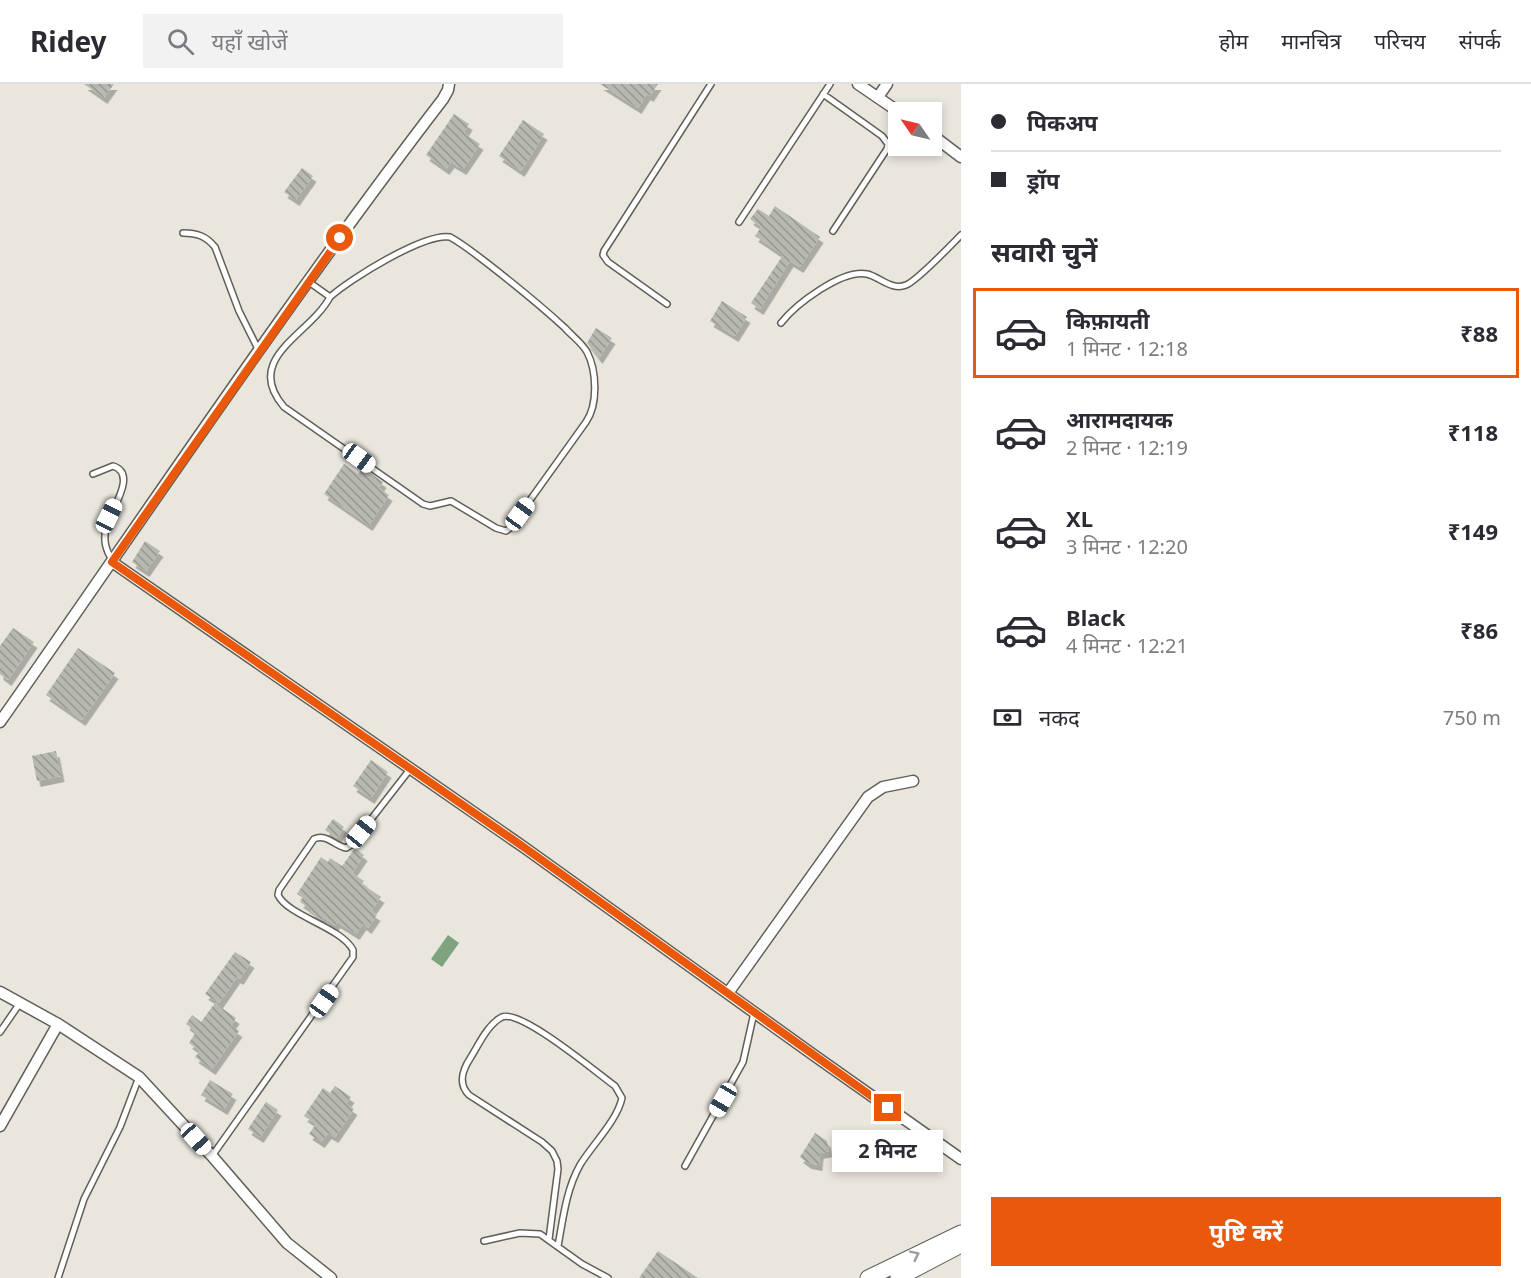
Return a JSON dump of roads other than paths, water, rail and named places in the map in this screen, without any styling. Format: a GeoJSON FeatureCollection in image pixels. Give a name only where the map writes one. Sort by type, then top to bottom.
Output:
{"type":"FeatureCollection","features":[{"type":"Feature","properties":{"kind":"main road"},"geometry":{"type":"LineString","coordinates":[[868,1278],[961,1233]]}},
{"type":"Feature","properties":{"kind":"main road"},"geometry":{"type":"LineString","coordinates":[[898,1278],[961,1245]]}},
{"type":"Feature","properties":{"kind":"street"},"geometry":{"type":"LineString","coordinates":[[0,722],[259,351],[443,99],[449,84]]}},
{"type":"Feature","properties":{"kind":"street"},"geometry":{"type":"LineString","coordinates":[[858,84],[888,104]]}},
{"type":"Feature","properties":{"kind":"street"},"geometry":{"type":"LineString","coordinates":[[878,97],[887,84]]}},
{"type":"Feature","properties":{"kind":"street"},"geometry":{"type":"LineString","coordinates":[[942,142],[961,156]]}},
{"type":"Feature","properties":{"kind":"street"},"geometry":{"type":"LineString","coordinates":[[112,562],[411,768],[961,1159]]}},
{"type":"Feature","properties":{"kind":"street"},"geometry":{"type":"LineString","coordinates":[[728,993],[868,797],[875,790],[883,787],[913,782]]}},
{"type":"Feature","properties":{"kind":"street"},"geometry":{"type":"LineString","coordinates":[[0,992],[58,1024],[140,1077],[287,1243],[331,1278]]}},
{"type":"Feature","properties":{"kind":"street"},"geometry":{"type":"LineString","coordinates":[[0,1126],[58,1024]]}},
{"type":"Feature","properties":{"kind":"lane"},"geometry":{"type":"LineString","coordinates":[[667,304],[608,262],[603,255],[604,250],[711,84]]}},
{"type":"Feature","properties":{"kind":"lane"},"geometry":{"type":"LineString","coordinates":[[739,222],[830,84]]}},
{"type":"Feature","properties":{"kind":"lane"},"geometry":{"type":"LineString","coordinates":[[823,94],[882,136],[888,144],[887,149],[833,231]]}},
{"type":"Feature","properties":{"kind":"lane"},"geometry":{"type":"LineString","coordinates":[[183,234],[202,235],[215,246],[239,311],[259,351]]}},
{"type":"Feature","properties":{"kind":"lane"},"geometry":{"type":"LineString","coordinates":[[781,323],[793,309],[810,296],[854,273],[873,275],[897,287],[910,284],[961,235]]}},
{"type":"Feature","properties":{"kind":"lane"},"geometry":{"type":"LineString","coordinates":[[444,236],[450,237],[543,308],[583,346],[593,372],[596,400],[594,409],[510,528],[506,531],[496,528],[451,501],[430,506],[423,504],[284,407],[276,398],[271,389],[270,368],[278,355],[330,297],[356,276],[379,263],[427,241],[444,236]]}},
{"type":"Feature","properties":{"kind":"lane"},"geometry":{"type":"LineString","coordinates":[[309,282],[330,297]]}},
{"type":"Feature","properties":{"kind":"lane"},"geometry":{"type":"LineString","coordinates":[[93,474],[113,466],[122,471],[125,477],[123,489],[106,526],[105,548],[112,562]]}},
{"type":"Feature","properties":{"kind":"lane"},"geometry":{"type":"LineString","coordinates":[[212,1156],[352,957],[353,950],[345,940],[285,904],[278,895],[279,890],[314,839],[324,837],[346,848],[351,845],[411,768]]}},
{"type":"Feature","properties":{"kind":"lane"},"geometry":{"type":"LineString","coordinates":[[0,1032],[20,1003]]}},
{"type":"Feature","properties":{"kind":"lane"},"geometry":{"type":"LineString","coordinates":[[685,1166],[743,1062],[754,1012]]}},
{"type":"Feature","properties":{"kind":"lane"},"geometry":{"type":"LineString","coordinates":[[549,1239],[558,1176],[557,1161],[552,1152],[542,1142],[463,1089],[462,1082],[467,1064],[483,1037],[495,1022],[504,1016],[513,1016],[540,1031],[615,1086],[622,1098],[617,1112],[575,1177],[558,1246]]}},
{"type":"Feature","properties":{"kind":"lane"},"geometry":{"type":"LineString","coordinates":[[58,1278],[84,1199],[120,1127],[140,1077]]}},
{"type":"Feature","properties":{"kind":"lane"},"geometry":{"type":"LineString","coordinates":[[484,1241],[530,1232],[540,1234],[582,1264],[608,1278]]}}]}
